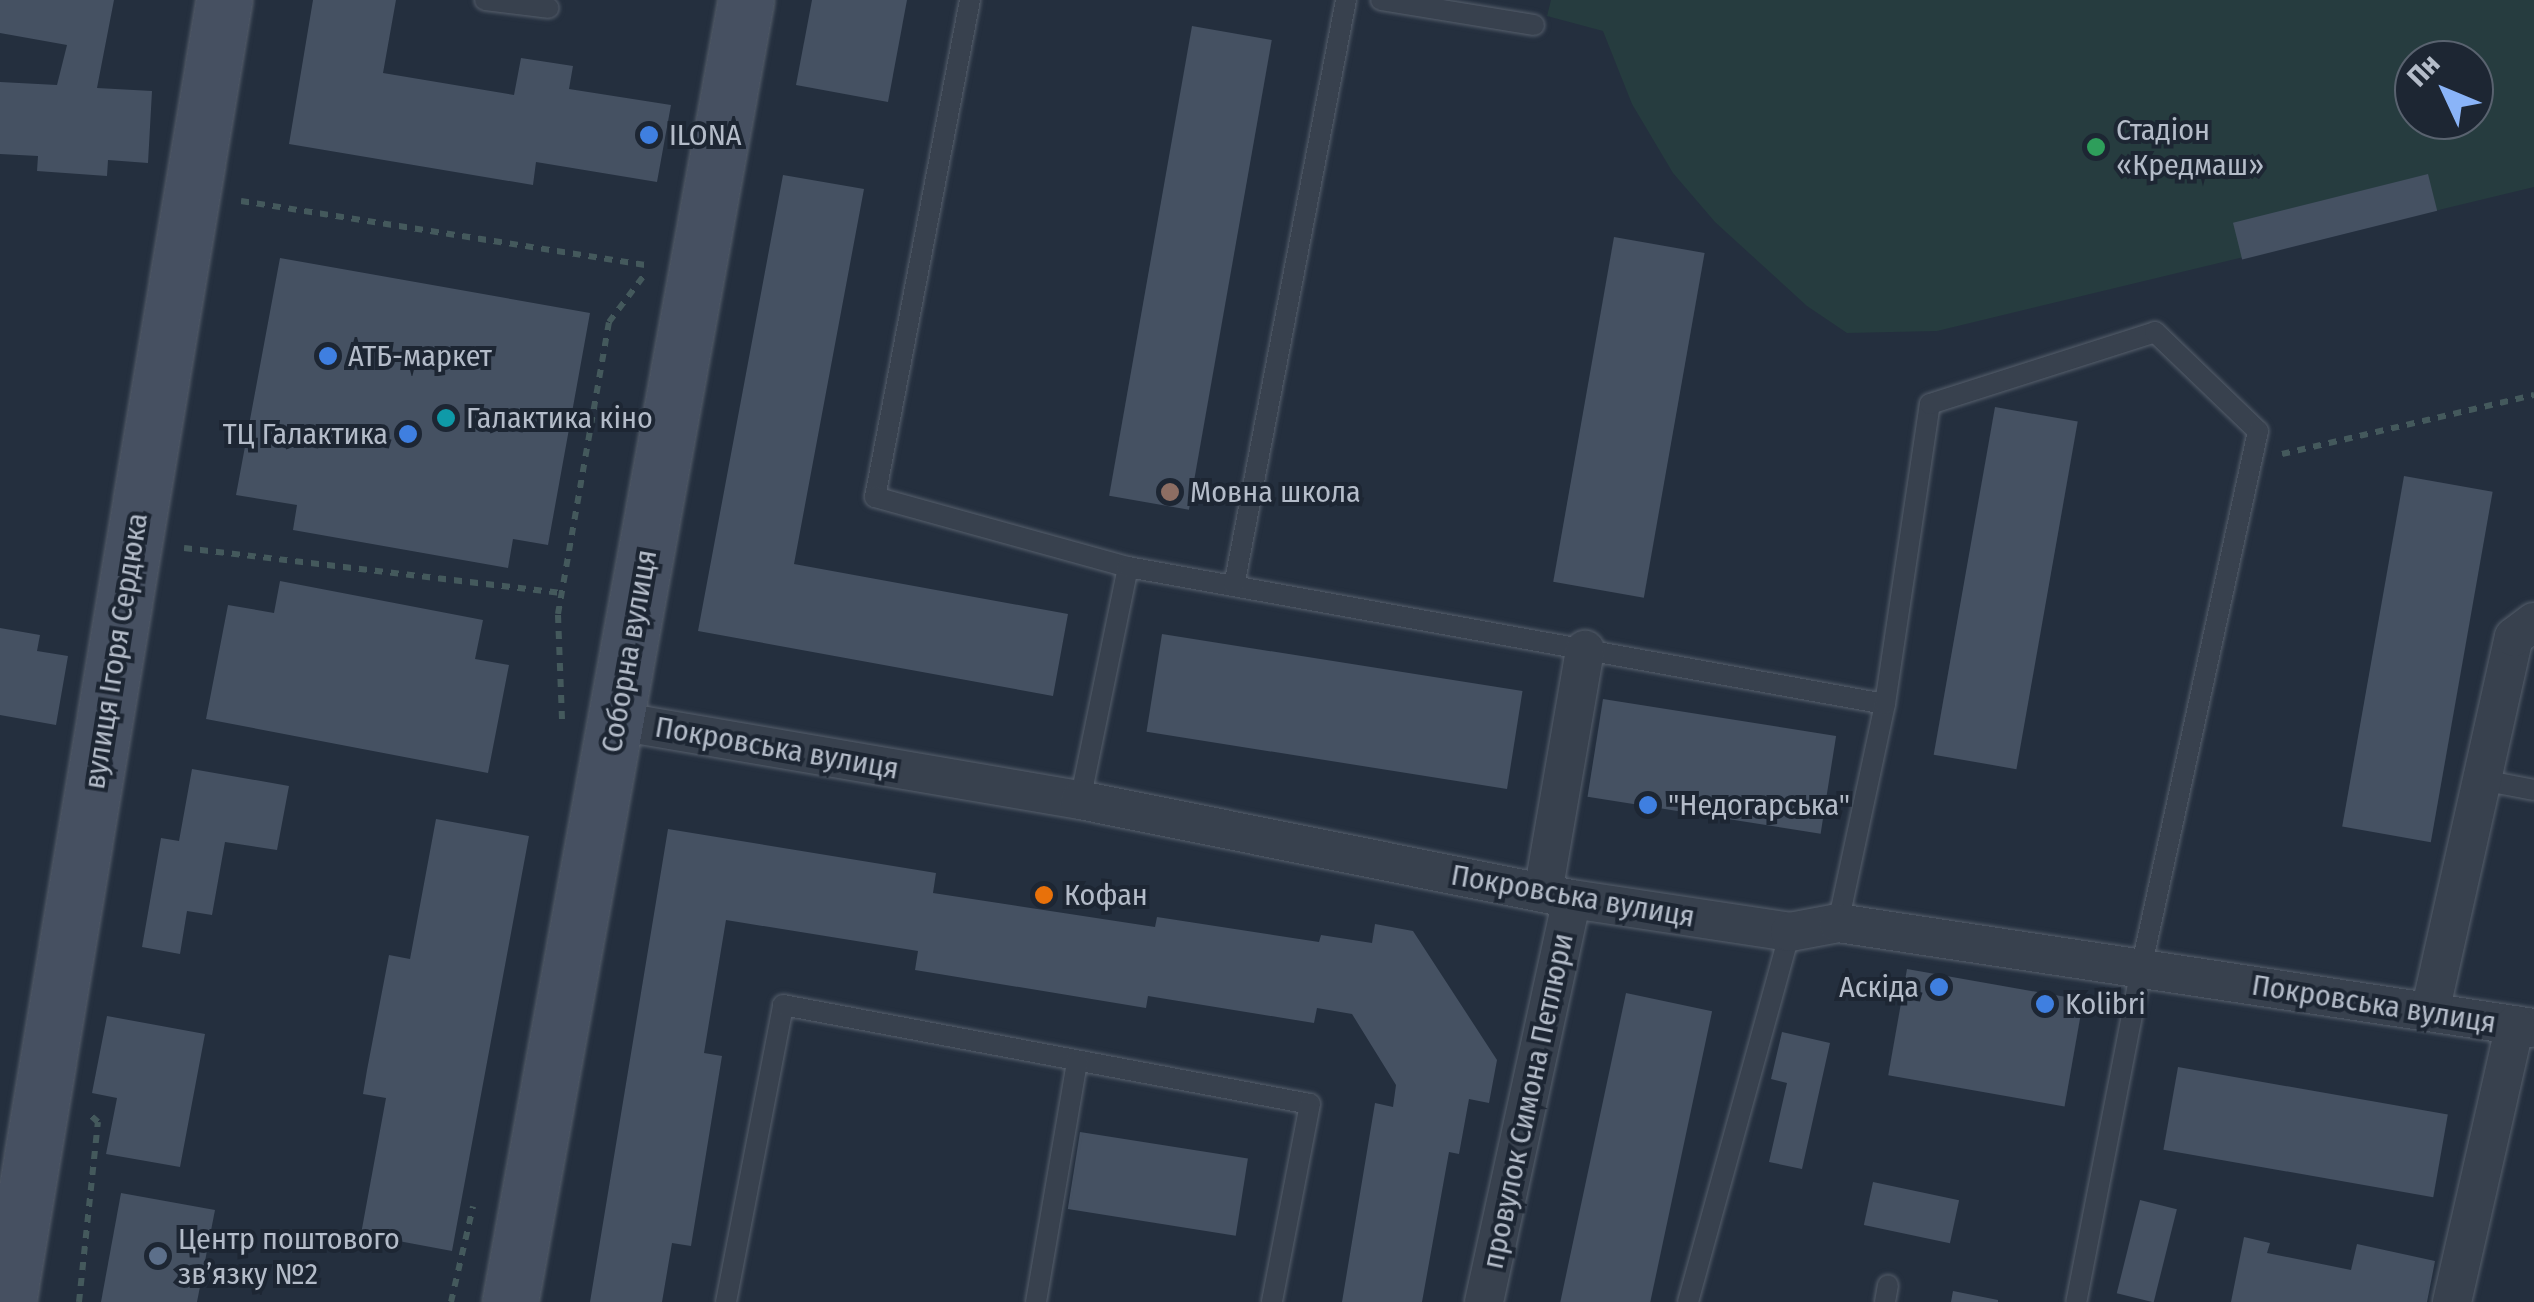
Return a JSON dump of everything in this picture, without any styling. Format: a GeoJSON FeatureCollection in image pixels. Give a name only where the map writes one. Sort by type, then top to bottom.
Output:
{"type":"FeatureCollection","features":[{"type":"Feature","properties":{"kind":"street","name":"вулиця Ігоря Сердюка"},"geometry":{"type":"LineString","coordinates":[[8,1302],[224,0]]}},
{"type":"Feature","properties":{"kind":"street","name":"Соборна вулиця"},"geometry":{"type":"LineString","coordinates":[[510,1302],[746,0]]}},
{"type":"Feature","properties":{"kind":"street"},"geometry":{"type":"LineString","coordinates":[[2430,1012],[2514,637],[2534,622]]}},
{"type":"Feature","properties":{"kind":"street","name":"провулок Симона Петлюри"},"geometry":{"type":"LineString","coordinates":[[1484,1302],[1558,896],[1585,650]]}},
{"type":"Feature","properties":{"kind":"street","name":"Покровська вулиця"},"geometry":{"type":"LineString","coordinates":[[617,721],[1080,800],[1558,896],[1790,932],[1838,923],[2524,1027]]}},
{"type":"Feature","properties":{"kind":"street"},"geometry":{"type":"LineString","coordinates":[[2452,1302],[2524,1027]]}},
{"type":"Feature","properties":{"kind":"lane"},"geometry":{"type":"LineString","coordinates":[[485,0],[549,8]]}},
{"type":"Feature","properties":{"kind":"lane"},"geometry":{"type":"LineString","coordinates":[[970,0],[875,497],[1128,567],[1885,704]]}},
{"type":"Feature","properties":{"kind":"lane"},"geometry":{"type":"LineString","coordinates":[[1234,586],[1346,0]]}},
{"type":"Feature","properties":{"kind":"lane"},"geometry":{"type":"LineString","coordinates":[[1381,0],[1534,25]]}},
{"type":"Feature","properties":{"kind":"lane"},"geometry":{"type":"LineString","coordinates":[[1838,923],[1885,704],[1930,404],[2155,332],[2258,431],[2141,969],[2076,1302]]}},
{"type":"Feature","properties":{"kind":"lane"},"geometry":{"type":"LineString","coordinates":[[1080,800],[1128,567]]}},
{"type":"Feature","properties":{"kind":"lane"},"geometry":{"type":"LineString","coordinates":[[2482,780],[2534,790]]}},
{"type":"Feature","properties":{"kind":"lane"},"geometry":{"type":"LineString","coordinates":[[1688,1302],[1790,932]]}},
{"type":"Feature","properties":{"kind":"lane"},"geometry":{"type":"LineString","coordinates":[[726,1302],[783,1004],[1310,1104],[1272,1302]]}},
{"type":"Feature","properties":{"kind":"lane"},"geometry":{"type":"LineString","coordinates":[[1036,1302],[1078,1060]]}},
{"type":"Feature","properties":{"kind":"path"},"geometry":{"type":"LineString","coordinates":[[238,217],[241,198],[651,266]]}},
{"type":"Feature","properties":{"kind":"path"},"geometry":{"type":"LineString","coordinates":[[2250,462],[2534,395]]}},
{"type":"Feature","properties":{"kind":"path"},"geometry":{"type":"LineString","coordinates":[[174,547],[561,593]]}},
{"type":"Feature","properties":{"kind":"path"},"geometry":{"type":"LineString","coordinates":[[79,1302],[98,1122],[83,1109]]}},
{"type":"Feature","properties":{"kind":"green space","name":"Стадіон «Кредмаш»"},"geometry":{"type":"Polygon","coordinates":[[[1551,0],[2534,0],[2534,187],[1937,331],[1847,333],[1807,306],[1715,222],[1673,173],[1632,104],[1603,31],[1547,16],[1551,0]]]}},
{"type":"Feature","properties":{"kind":"building"},"geometry":{"type":"Polygon","coordinates":[[[0,0],[114,0],[97,88],[152,91],[148,163],[108,160],[107,176],[37,171],[38,156],[0,154],[0,82],[57,85],[67,45],[0,33],[0,0]]]}},
{"type":"Feature","properties":{"kind":"building"},"geometry":{"type":"Polygon","coordinates":[[[313,0],[396,0],[383,73],[514,95],[521,58],[573,66],[569,89],[671,105],[657,182],[536,162],[533,185],[289,144],[313,0]]]}},
{"type":"Feature","properties":{"kind":"building"},"geometry":{"type":"Polygon","coordinates":[[[812,0],[907,0],[888,102],[796,85],[812,0]]]}},
{"type":"Feature","properties":{"kind":"building"},"geometry":{"type":"Polygon","coordinates":[[[1192,26],[1272,40],[1189,510],[1109,496],[1192,26]]]}},
{"type":"Feature","properties":{"kind":"building"},"geometry":{"type":"Polygon","coordinates":[[[2428,174],[2437,211],[2242,259],[2233,223],[2428,174]]]}},
{"type":"Feature","properties":{"kind":"building"},"geometry":{"type":"Polygon","coordinates":[[[783,175],[864,189],[794,564],[1068,614],[1053,696],[698,631],[783,175]]]}},
{"type":"Feature","properties":{"kind":"building"},"geometry":{"type":"Polygon","coordinates":[[[1614,237],[1705,253],[1644,598],[1553,582],[1614,237]]]}},
{"type":"Feature","properties":{"kind":"building","name":"ТЦ Галактика"},"geometry":{"type":"Polygon","coordinates":[[[280,258],[590,313],[548,545],[513,539],[508,568],[293,530],[297,505],[236,495],[280,258]]]}},
{"type":"Feature","properties":{"kind":"building"},"geometry":{"type":"Polygon","coordinates":[[[1995,407],[2078,422],[2016,769],[1934,755],[1995,407]]]}},
{"type":"Feature","properties":{"kind":"building"},"geometry":{"type":"Polygon","coordinates":[[[2404,476],[2493,492],[2431,842],[2342,827],[2404,476]]]}},
{"type":"Feature","properties":{"kind":"building"},"geometry":{"type":"Polygon","coordinates":[[[280,581],[483,620],[475,659],[509,665],[488,773],[206,719],[228,605],[274,613],[280,581]]]}},
{"type":"Feature","properties":{"kind":"building"},"geometry":{"type":"Polygon","coordinates":[[[0,628],[40,635],[37,651],[68,656],[56,725],[0,715],[0,628]]]}},
{"type":"Feature","properties":{"kind":"building"},"geometry":{"type":"Polygon","coordinates":[[[1162,634],[1523,691],[1507,789],[1147,732],[1162,634]]]}},
{"type":"Feature","properties":{"kind":"building"},"geometry":{"type":"Polygon","coordinates":[[[1603,699],[1836,736],[1821,834],[1588,797],[1603,699]]]}},
{"type":"Feature","properties":{"kind":"building"},"geometry":{"type":"Polygon","coordinates":[[[192,769],[289,786],[277,850],[225,842],[212,915],[187,911],[180,954],[142,947],[161,838],[179,841],[192,769]]]}},
{"type":"Feature","properties":{"kind":"building"},"geometry":{"type":"Polygon","coordinates":[[[436,819],[529,836],[452,1251],[361,1234],[386,1098],[363,1094],[367,1070],[389,955],[410,959],[436,819]]]}},
{"type":"Feature","properties":{"kind":"building"},"geometry":{"type":"Polygon","coordinates":[[[668,829],[936,873],[933,893],[1155,927],[1157,917],[1319,942],[1321,935],[1372,943],[1375,924],[1413,931],[1497,1060],[1489,1103],[1469,1099],[1459,1154],[1449,1152],[1422,1302],[1342,1302],[1375,1103],[1393,1107],[1396,1085],[1352,1014],[1317,1008],[1314,1023],[1148,996],[1146,1008],[915,970],[918,951],[726,920],[704,1053],[722,1056],[691,1246],[672,1243],[662,1302],[590,1302],[668,829]]]}},
{"type":"Feature","properties":{"kind":"building"},"geometry":{"type":"Polygon","coordinates":[[[1907,969],[2083,1000],[2065,1106],[1888,1075],[1907,969]]]}},
{"type":"Feature","properties":{"kind":"building"},"geometry":{"type":"Polygon","coordinates":[[[1626,993],[1712,1011],[1650,1302],[1560,1302],[1626,993]]]}},
{"type":"Feature","properties":{"kind":"building"},"geometry":{"type":"Polygon","coordinates":[[[107,1016],[205,1034],[180,1167],[106,1154],[117,1098],[92,1093],[107,1016]]]}},
{"type":"Feature","properties":{"kind":"building"},"geometry":{"type":"Polygon","coordinates":[[[1782,1032],[1830,1043],[1802,1169],[1769,1162],[1787,1083],[1771,1079],[1782,1032]]]}},
{"type":"Feature","properties":{"kind":"building"},"geometry":{"type":"Polygon","coordinates":[[[2178,1067],[2448,1115],[2433,1197],[2163,1150],[2178,1067]]]}},
{"type":"Feature","properties":{"kind":"building"},"geometry":{"type":"Polygon","coordinates":[[[1080,1132],[1248,1159],[1236,1236],[1068,1209],[1080,1132]]]}},
{"type":"Feature","properties":{"kind":"building"},"geometry":{"type":"Polygon","coordinates":[[[1873,1182],[1959,1200],[1950,1243],[1864,1225],[1873,1182]]]}},
{"type":"Feature","properties":{"kind":"building","name":"Центр поштового зв’язку №2"},"geometry":{"type":"Polygon","coordinates":[[[121,1193],[215,1210],[197,1302],[101,1302],[121,1193]]]}},
{"type":"Feature","properties":{"kind":"building"},"geometry":{"type":"Polygon","coordinates":[[[2140,1200],[2177,1209],[2154,1302],[2117,1293],[2140,1200]]]}},
{"type":"Feature","properties":{"kind":"building"},"geometry":{"type":"Polygon","coordinates":[[[2244,1237],[2270,1243],[2267,1253],[2351,1270],[2357,1244],[2435,1261],[2427,1302],[2231,1302],[2244,1237]]]}},
{"type":"Feature","properties":{"kind":"building"},"geometry":{"type":"Polygon","coordinates":[[[1953,1291],[1998,1300],[1998,1302],[1951,1302],[1953,1291]]]}},
{"type":"Feature","properties":{"kind":"place","name":"ILONA"},"geometry":{"type":"Point","coordinates":[649,135]}},
{"type":"Feature","properties":{"kind":"place","name":"Стадіон «Кредмаш»"},"geometry":{"type":"Point","coordinates":[2096,147]}},
{"type":"Feature","properties":{"kind":"place","name":"АТБ-маркет"},"geometry":{"type":"Point","coordinates":[328,356]}},
{"type":"Feature","properties":{"kind":"place","name":"Галактика кіно"},"geometry":{"type":"Point","coordinates":[446,418]}},
{"type":"Feature","properties":{"kind":"place","name":"ТЦ Галактика"},"geometry":{"type":"Point","coordinates":[408,434]}},
{"type":"Feature","properties":{"kind":"place","name":"Мовна школа"},"geometry":{"type":"Point","coordinates":[1170,492]}},
{"type":"Feature","properties":{"kind":"place","name":"\"Недогарська\""},"geometry":{"type":"Point","coordinates":[1648,805]}},
{"type":"Feature","properties":{"kind":"place","name":"Кофан"},"geometry":{"type":"Point","coordinates":[1044,895]}},
{"type":"Feature","properties":{"kind":"place","name":"Аскіда"},"geometry":{"type":"Point","coordinates":[1939,987]}},
{"type":"Feature","properties":{"kind":"place","name":"Kolibri"},"geometry":{"type":"Point","coordinates":[2045,1004]}},
{"type":"Feature","properties":{"kind":"place","name":"Центр поштового зв’язку №2"},"geometry":{"type":"Point","coordinates":[158,1256]}}]}
